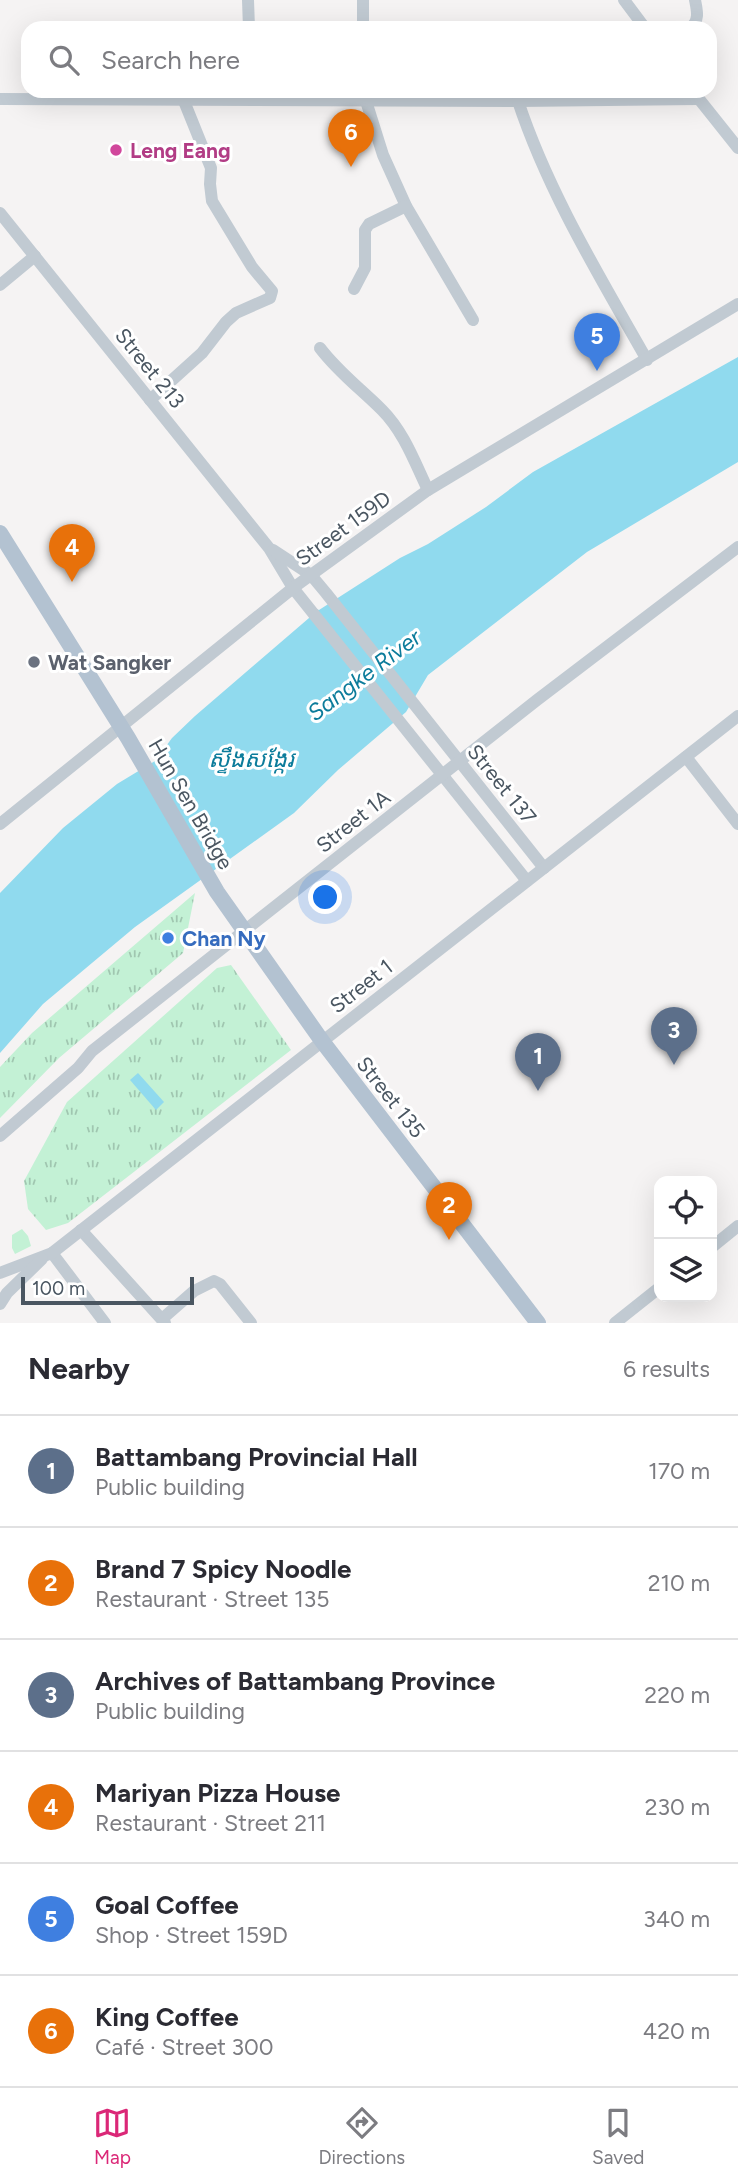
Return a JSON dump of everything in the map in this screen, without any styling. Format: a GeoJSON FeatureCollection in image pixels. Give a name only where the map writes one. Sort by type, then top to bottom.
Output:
{"type":"FeatureCollection","features":[{"type":"Feature","properties":{"kind":"main road","name":"Hun Sen Bridge"},"geometry":{"type":"LineString","coordinates":[[0,533],[125,732],[217,892]]}},
{"type":"Feature","properties":{"kind":"main road","name":"Street 135"},"geometry":{"type":"LineString","coordinates":[[217,892],[322,1041],[538,1323]]}},
{"type":"Feature","properties":{"kind":"street"},"geometry":{"type":"LineString","coordinates":[[248,0],[249,21]]}},
{"type":"Feature","properties":{"kind":"street"},"geometry":{"type":"LineString","coordinates":[[363,0],[363,21]]}},
{"type":"Feature","properties":{"kind":"street"},"geometry":{"type":"LineString","coordinates":[[624,0],[640,21]]}},
{"type":"Feature","properties":{"kind":"street"},"geometry":{"type":"LineString","coordinates":[[695,0],[698,15],[696,21]]}},
{"type":"Feature","properties":{"kind":"street"},"geometry":{"type":"LineString","coordinates":[[0,99],[184,101],[224,98]]}},
{"type":"Feature","properties":{"kind":"street"},"geometry":{"type":"LineString","coordinates":[[308,98],[519,101],[608,98]]}},
{"type":"Feature","properties":{"kind":"street"},"geometry":{"type":"LineString","coordinates":[[698,98],[738,148]]}},
{"type":"Feature","properties":{"kind":"street"},"geometry":{"type":"LineString","coordinates":[[366,100],[383,155],[406,206],[473,320]]}},
{"type":"Feature","properties":{"kind":"street"},"geometry":{"type":"LineString","coordinates":[[150,400],[202,353],[236,313],[270,298],[272,291],[252,267],[212,201],[211,169],[184,101]]}},
{"type":"Feature","properties":{"kind":"street"},"geometry":{"type":"LineString","coordinates":[[519,101],[529,133],[568,217],[647,360]]}},
{"type":"Feature","properties":{"kind":"street"},"geometry":{"type":"LineString","coordinates":[[354,289],[365,268],[365,230],[369,224],[406,206]]}},
{"type":"Feature","properties":{"kind":"street","name":"Street 213"},"geometry":{"type":"LineString","coordinates":[[0,213],[269,548],[293,589],[442,775]]}},
{"type":"Feature","properties":{"kind":"street"},"geometry":{"type":"LineString","coordinates":[[0,285],[35,256]]}},
{"type":"Feature","properties":{"kind":"street","name":"Street 159D"},"geometry":{"type":"LineString","coordinates":[[0,824],[125,732],[293,589],[428,490],[738,304]]}},
{"type":"Feature","properties":{"kind":"street"},"geometry":{"type":"LineString","coordinates":[[320,348],[342,374],[395,425],[428,490]]}},
{"type":"Feature","properties":{"kind":"street","name":"Street 1A"},"geometry":{"type":"LineString","coordinates":[[0,1136],[78,1068],[92,1051],[459,761],[738,547]]}},
{"type":"Feature","properties":{"kind":"street","name":"Street 213"},"geometry":{"type":"LineString","coordinates":[[269,548],[311,575],[326,593]]}},
{"type":"Feature","properties":{"kind":"street","name":"Street 137"},"geometry":{"type":"LineString","coordinates":[[326,593],[544,868]]}},
{"type":"Feature","properties":{"kind":"street","name":"Street 1"},"geometry":{"type":"LineString","coordinates":[[0,1273],[49,1254],[81,1230],[738,716]]}},
{"type":"Feature","properties":{"kind":"street"},"geometry":{"type":"LineString","coordinates":[[686,757],[738,824]]}},
{"type":"Feature","properties":{"kind":"street","name":"Street 137"},"geometry":{"type":"LineString","coordinates":[[442,775],[527,881]]}},
{"type":"Feature","properties":{"kind":"street"},"geometry":{"type":"LineString","coordinates":[[717,1243],[738,1226]]}},
{"type":"Feature","properties":{"kind":"street"},"geometry":{"type":"LineString","coordinates":[[81,1230],[163,1321],[194,1291],[215,1281],[251,1323]]}},
{"type":"Feature","properties":{"kind":"street"},"geometry":{"type":"LineString","coordinates":[[0,1304],[7,1293],[49,1254],[105,1323]]}},
{"type":"Feature","properties":{"kind":"street"},"geometry":{"type":"LineString","coordinates":[[615,1323],[654,1292]]}},
{"type":"Feature","properties":{"kind":"green space"},"geometry":{"type":"Polygon","coordinates":[[[195,893],[183,953],[59,1058],[0,1118],[0,1067],[32,1033],[195,893]]]}},
{"type":"Feature","properties":{"kind":"green space"},"geometry":{"type":"Polygon","coordinates":[[[231,965],[291,1050],[68,1223],[46,1230],[28,1209],[24,1181],[67,1102],[217,968],[231,965]]]}},
{"type":"Feature","properties":{"kind":"green space"},"geometry":{"type":"Polygon","coordinates":[[[22,1229],[31,1246],[15,1254],[12,1235],[22,1229]]]}},
{"type":"Feature","properties":{"kind":"water","name":"ស្ទឹងសង្កែរ"},"geometry":{"type":"Polygon","coordinates":[[[738,357],[738,462],[587,552],[428,675],[406,712],[338,770],[294,813],[135,927],[43,1004],[0,1053],[0,893],[63,828],[117,784],[155,761],[172,738],[195,716],[309,618],[308,605],[319,610],[486,507],[533,472],[738,357]]]}},
{"type":"Feature","properties":{"kind":"water"},"geometry":{"type":"Polygon","coordinates":[[[138,1073],[164,1102],[156,1110],[130,1080],[138,1073]]]}},
{"type":"Feature","properties":{"kind":"place","name":"Leng Eang"},"geometry":{"type":"Point","coordinates":[116,150]}},
{"type":"Feature","properties":{"kind":"place","name":"King Coffee"},"geometry":{"type":"Point","coordinates":[351,167]}},
{"type":"Feature","properties":{"kind":"place","name":"Goal Coffee"},"geometry":{"type":"Point","coordinates":[597,371]}},
{"type":"Feature","properties":{"kind":"place","name":"Mariyan Pizza House"},"geometry":{"type":"Point","coordinates":[72,582]}},
{"type":"Feature","properties":{"kind":"place","name":"Wat Sangker"},"geometry":{"type":"Point","coordinates":[34,662]}},
{"type":"Feature","properties":{"kind":"place","name":"Chan Ny"},"geometry":{"type":"Point","coordinates":[168,938]}},
{"type":"Feature","properties":{"kind":"place","name":"Archives of Battambang Province"},"geometry":{"type":"Point","coordinates":[674,1065]}},
{"type":"Feature","properties":{"kind":"place","name":"Battambang Provincial Hall"},"geometry":{"type":"Point","coordinates":[538,1091]}},
{"type":"Feature","properties":{"kind":"place","name":"Brand 7 Spicy Noodle"},"geometry":{"type":"Point","coordinates":[449,1240]}},
{"type":"Feature","properties":{"kind":"water label","name":"Sangke River"},"geometry":{"type":"Point","coordinates":[364,675]}}]}
